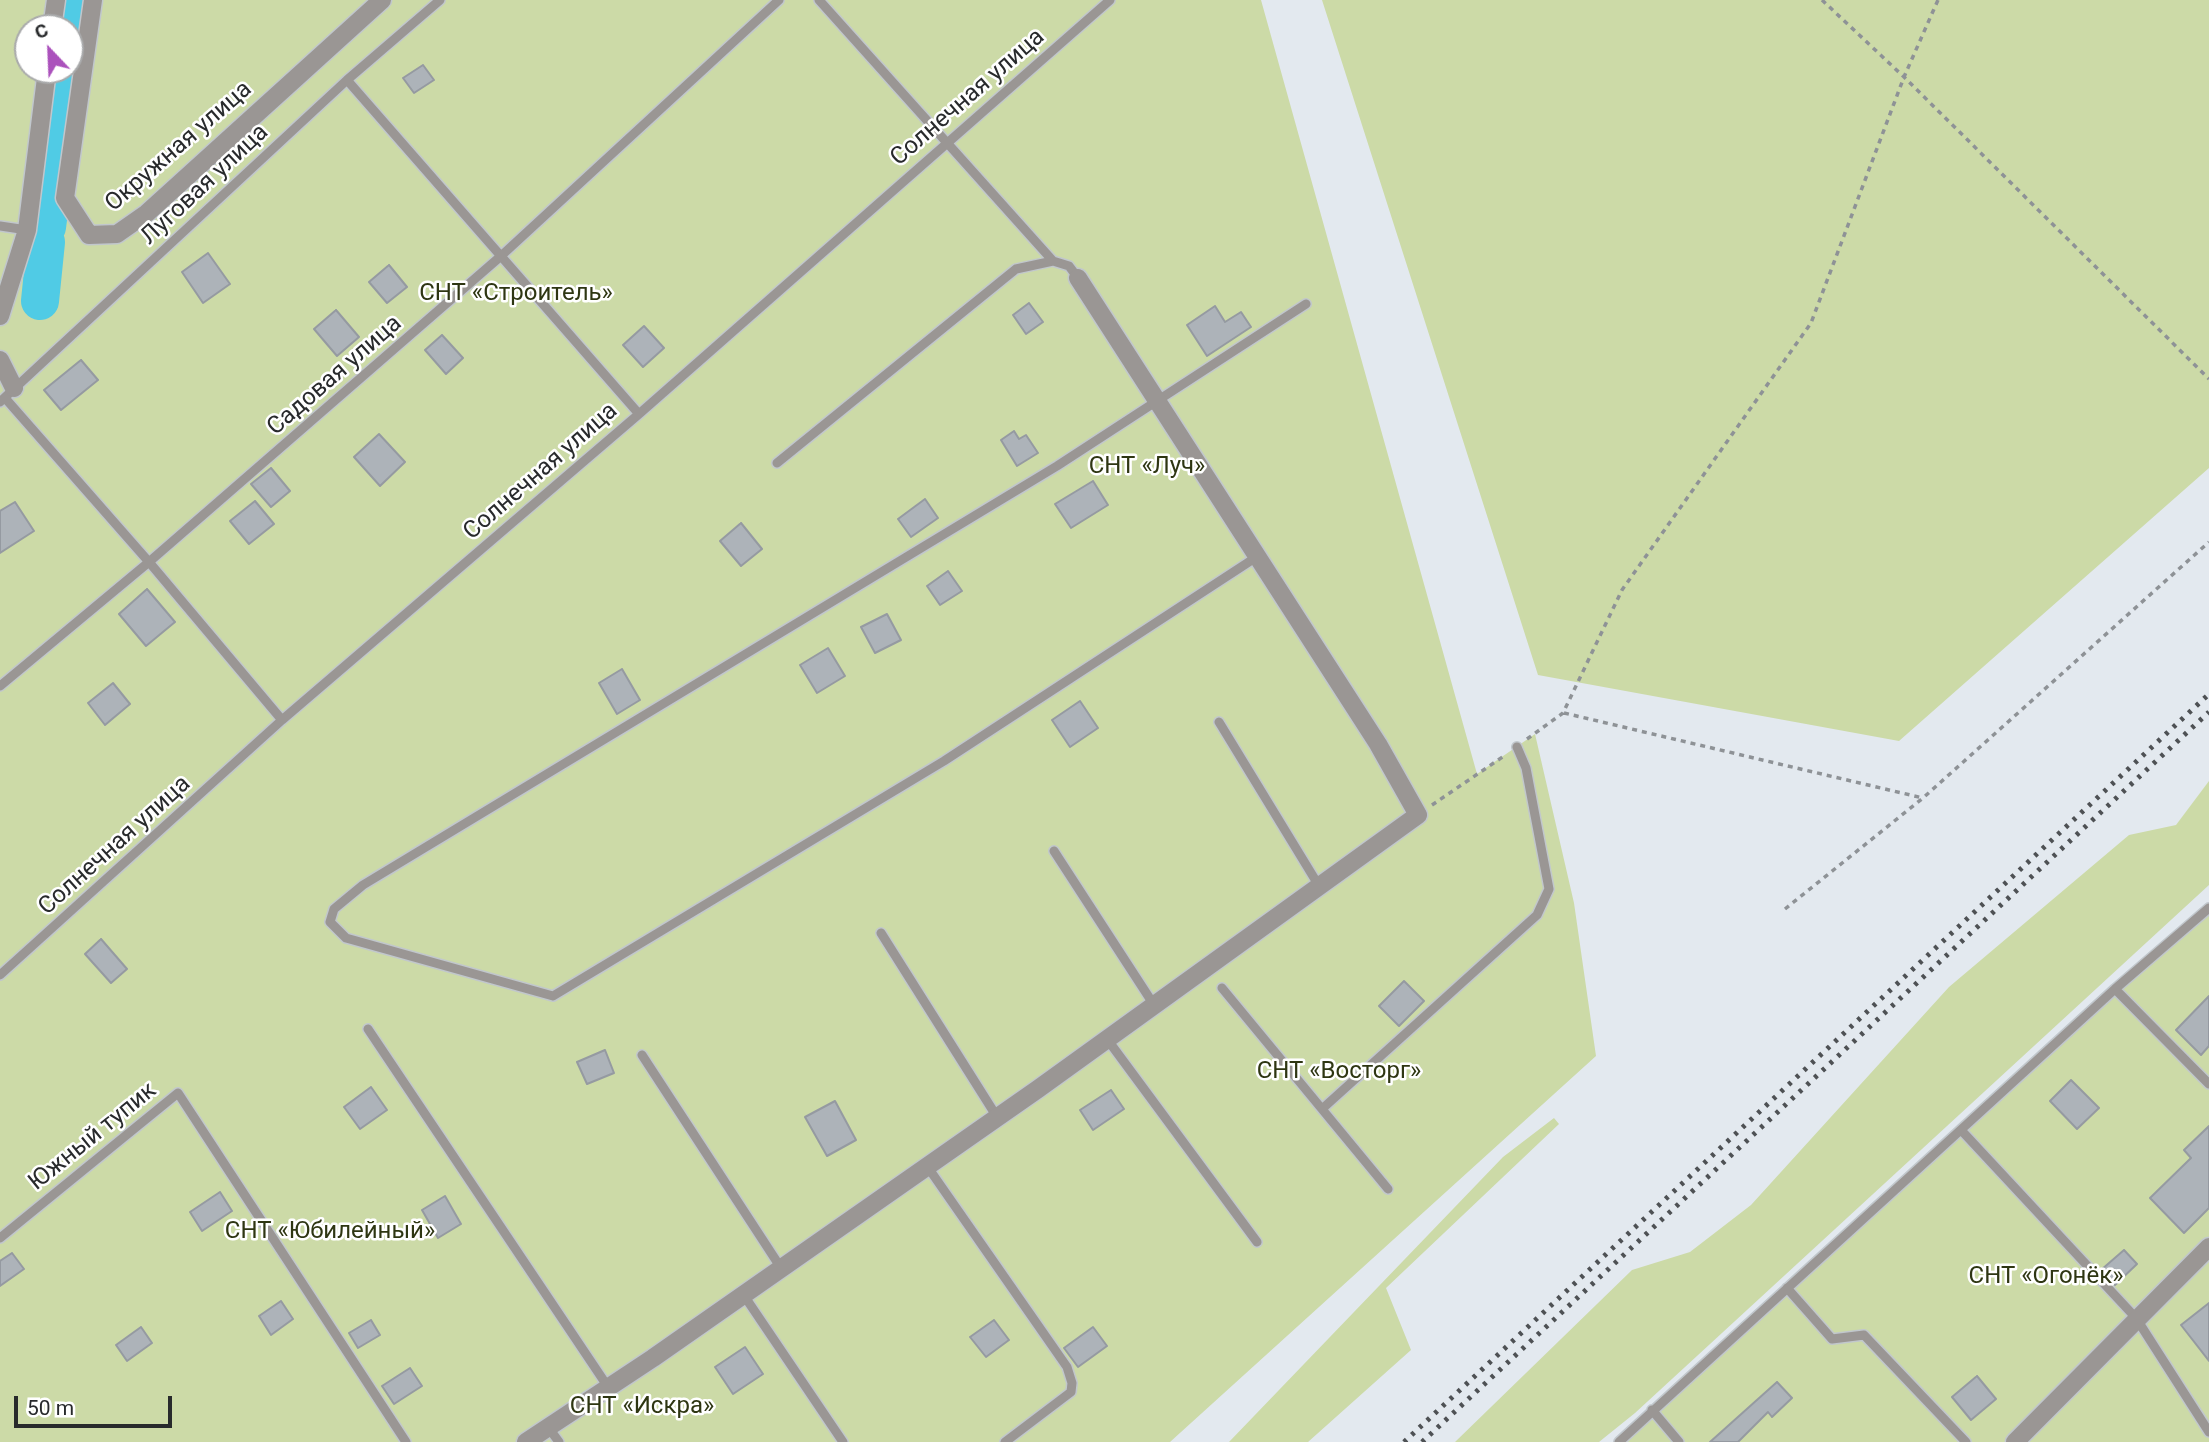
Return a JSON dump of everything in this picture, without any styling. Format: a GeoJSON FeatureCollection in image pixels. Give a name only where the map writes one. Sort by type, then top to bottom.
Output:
{"type":"FeatureCollection","features":[{"type":"Feature","properties":{"kind":"street","name":"Окружная улица"},"geometry":{"type":"LineString","coordinates":[[93,0],[65,198],[89,235],[117,234],[147,213],[382,0]]}},
{"type":"Feature","properties":{"kind":"street"},"geometry":{"type":"LineString","coordinates":[[0,316],[27,230],[45,84]]}},
{"type":"Feature","properties":{"kind":"street"},"geometry":{"type":"LineString","coordinates":[[526,1442],[553,1434],[608,1387],[997,1117],[1418,815],[1378,744],[1079,278]]}},
{"type":"Feature","properties":{"kind":"street"},"geometry":{"type":"LineString","coordinates":[[0,360],[6,396]]}},
{"type":"Feature","properties":{"kind":"street"},"geometry":{"type":"LineString","coordinates":[[2015,1442],[2209,1247]]}},
{"type":"Feature","properties":{"kind":"lane","name":"Луговая улица"},"geometry":{"type":"LineString","coordinates":[[6,396],[347,80],[440,0]]}},
{"type":"Feature","properties":{"kind":"lane","name":"Садовая улица"},"geometry":{"type":"LineString","coordinates":[[0,686],[149,562],[501,256],[779,0]]}},
{"type":"Feature","properties":{"kind":"lane"},"geometry":{"type":"LineString","coordinates":[[819,0],[1053,261]]}},
{"type":"Feature","properties":{"kind":"lane","name":"Солнечная улица"},"geometry":{"type":"LineString","coordinates":[[0,975],[282,720],[639,414],[1110,0]]}},
{"type":"Feature","properties":{"kind":"lane"},"geometry":{"type":"LineString","coordinates":[[347,80],[639,414]]}},
{"type":"Feature","properties":{"kind":"lane"},"geometry":{"type":"LineString","coordinates":[[0,226],[27,230]]}},
{"type":"Feature","properties":{"kind":"lane"},"geometry":{"type":"LineString","coordinates":[[777,463],[1016,269],[1053,261],[1069,266],[1079,278]]}},
{"type":"Feature","properties":{"kind":"lane"},"geometry":{"type":"LineString","coordinates":[[1258,556],[944,761],[553,996],[346,939],[330,922],[334,909],[363,885],[1045,474],[1306,304]]}},
{"type":"Feature","properties":{"kind":"lane"},"geometry":{"type":"LineString","coordinates":[[6,396],[282,720]]}},
{"type":"Feature","properties":{"kind":"lane"},"geometry":{"type":"LineString","coordinates":[[1219,722],[1319,886]]}},
{"type":"Feature","properties":{"kind":"lane"},"geometry":{"type":"LineString","coordinates":[[1322,1109],[1537,915],[1549,889],[1526,768],[1517,747]]}},
{"type":"Feature","properties":{"kind":"lane"},"geometry":{"type":"LineString","coordinates":[[1054,851],[1154,1005]]}},
{"type":"Feature","properties":{"kind":"lane"},"geometry":{"type":"LineString","coordinates":[[1619,1442],[2115,989],[2209,908]]}},
{"type":"Feature","properties":{"kind":"lane"},"geometry":{"type":"LineString","coordinates":[[881,933],[997,1117]]}},
{"type":"Feature","properties":{"kind":"lane"},"geometry":{"type":"LineString","coordinates":[[1222,988],[1388,1189]]}},
{"type":"Feature","properties":{"kind":"lane"},"geometry":{"type":"LineString","coordinates":[[2115,989],[2209,1084]]}},
{"type":"Feature","properties":{"kind":"lane"},"geometry":{"type":"LineString","coordinates":[[368,1029],[608,1387]]}},
{"type":"Feature","properties":{"kind":"lane"},"geometry":{"type":"LineString","coordinates":[[1107,1039],[1257,1242]]}},
{"type":"Feature","properties":{"kind":"lane"},"geometry":{"type":"LineString","coordinates":[[642,1055],[781,1268]]}},
{"type":"Feature","properties":{"kind":"lane","name":"Южный тупик"},"geometry":{"type":"LineString","coordinates":[[0,1238],[178,1093],[406,1442]]}},
{"type":"Feature","properties":{"kind":"lane"},"geometry":{"type":"LineString","coordinates":[[1961,1130],[2136,1318],[2209,1433]]}},
{"type":"Feature","properties":{"kind":"lane"},"geometry":{"type":"LineString","coordinates":[[927,1166],[1067,1367],[1072,1383],[1071,1392],[1005,1442]]}},
{"type":"Feature","properties":{"kind":"lane"},"geometry":{"type":"LineString","coordinates":[[1787,1288],[1832,1339],[1864,1335],[1966,1442]]}},
{"type":"Feature","properties":{"kind":"lane"},"geometry":{"type":"LineString","coordinates":[[743,1294],[843,1442]]}},
{"type":"Feature","properties":{"kind":"lane"},"geometry":{"type":"LineString","coordinates":[[1652,1410],[1679,1442]]}},
{"type":"Feature","properties":{"kind":"path"},"geometry":{"type":"LineString","coordinates":[[1822,0],[1904,77],[2209,379]]}},
{"type":"Feature","properties":{"kind":"path"},"geometry":{"type":"LineString","coordinates":[[1418,815],[1563,713],[1622,590],[1811,323],[1904,77],[1938,0]]}},
{"type":"Feature","properties":{"kind":"path"},"geometry":{"type":"LineString","coordinates":[[1785,909],[1923,798],[2209,542]]}},
{"type":"Feature","properties":{"kind":"path"},"geometry":{"type":"LineString","coordinates":[[1563,713],[1923,798]]}},
{"type":"Feature","properties":{"kind":"green space"},"geometry":{"type":"Polygon","coordinates":[[[0,0],[1261,0],[1477,774],[1535,734],[1574,903],[1596,1056],[1170,1442],[0,1442],[0,0]]]}},
{"type":"Feature","properties":{"kind":"green space"},"geometry":{"type":"Polygon","coordinates":[[[1322,0],[2209,0],[2209,468],[1899,741],[1538,675],[1322,0]]]}},
{"type":"Feature","properties":{"kind":"green space"},"geometry":{"type":"Polygon","coordinates":[[[2209,781],[2209,885],[1635,1413],[1599,1442],[1455,1442],[1632,1270],[1690,1252],[1751,1205],[1949,987],[2129,835],[2176,825],[2209,781]]]}},
{"type":"Feature","properties":{"kind":"green space","name":"СНТ «Огонёк»"},"geometry":{"type":"Polygon","coordinates":[[[2209,904],[2209,1442],[1625,1442],[2209,904]]]}},
{"type":"Feature","properties":{"kind":"green space"},"geometry":{"type":"Polygon","coordinates":[[[1554,1118],[1559,1124],[1386,1288],[1411,1350],[1308,1442],[1229,1442],[1503,1157],[1554,1118]]]}},
{"type":"Feature","properties":{"kind":"building"},"geometry":{"type":"Polygon","coordinates":[[[423,65],[434,80],[414,93],[403,78],[423,65]]]}},
{"type":"Feature","properties":{"kind":"building"},"geometry":{"type":"Polygon","coordinates":[[[208,253],[230,284],[203,303],[182,272],[208,253]]]}},
{"type":"Feature","properties":{"kind":"building"},"geometry":{"type":"Polygon","coordinates":[[[389,265],[407,287],[387,303],[369,282],[389,265]]]}},
{"type":"Feature","properties":{"kind":"building"},"geometry":{"type":"Polygon","coordinates":[[[1029,303],[1043,322],[1026,334],[1013,315],[1029,303]]]}},
{"type":"Feature","properties":{"kind":"building"},"geometry":{"type":"Polygon","coordinates":[[[1215,306],[1225,322],[1241,312],[1251,327],[1207,356],[1187,325],[1215,306]]]}},
{"type":"Feature","properties":{"kind":"building"},"geometry":{"type":"Polygon","coordinates":[[[336,310],[359,337],[337,356],[314,329],[336,310]]]}},
{"type":"Feature","properties":{"kind":"building"},"geometry":{"type":"Polygon","coordinates":[[[644,326],[664,348],[643,367],[623,345],[644,326]]]}},
{"type":"Feature","properties":{"kind":"building"},"geometry":{"type":"Polygon","coordinates":[[[442,335],[463,358],[446,374],[425,350],[442,335]]]}},
{"type":"Feature","properties":{"kind":"building"},"geometry":{"type":"Polygon","coordinates":[[[81,360],[98,380],[61,410],[44,390],[81,360]]]}},
{"type":"Feature","properties":{"kind":"building"},"geometry":{"type":"Polygon","coordinates":[[[1014,431],[1019,439],[1026,435],[1038,453],[1017,466],[1001,440],[1014,431]]]}},
{"type":"Feature","properties":{"kind":"building"},"geometry":{"type":"Polygon","coordinates":[[[379,434],[405,462],[380,486],[354,457],[379,434]]]}},
{"type":"Feature","properties":{"kind":"building"},"geometry":{"type":"Polygon","coordinates":[[[271,468],[290,491],[271,507],[251,484],[271,468]]]}},
{"type":"Feature","properties":{"kind":"building"},"geometry":{"type":"Polygon","coordinates":[[[1093,481],[1108,505],[1071,528],[1055,504],[1093,481]]]}},
{"type":"Feature","properties":{"kind":"building"},"geometry":{"type":"Polygon","coordinates":[[[925,499],[938,518],[911,537],[898,519],[925,499]]]}},
{"type":"Feature","properties":{"kind":"building"},"geometry":{"type":"Polygon","coordinates":[[[255,501],[274,524],[249,544],[230,521],[255,501]]]}},
{"type":"Feature","properties":{"kind":"building"},"geometry":{"type":"Polygon","coordinates":[[[15,502],[34,531],[0,553],[0,511],[15,502]]]}},
{"type":"Feature","properties":{"kind":"building"},"geometry":{"type":"Polygon","coordinates":[[[741,523],[762,549],[741,566],[720,541],[741,523]]]}},
{"type":"Feature","properties":{"kind":"building"},"geometry":{"type":"Polygon","coordinates":[[[948,571],[962,591],[940,605],[927,586],[948,571]]]}},
{"type":"Feature","properties":{"kind":"building"},"geometry":{"type":"Polygon","coordinates":[[[147,589],[175,622],[146,646],[119,614],[147,589]]]}},
{"type":"Feature","properties":{"kind":"building"},"geometry":{"type":"Polygon","coordinates":[[[887,614],[901,640],[875,653],[861,627],[887,614]]]}},
{"type":"Feature","properties":{"kind":"building"},"geometry":{"type":"Polygon","coordinates":[[[828,648],[845,676],[817,693],[800,665],[828,648]]]}},
{"type":"Feature","properties":{"kind":"building"},"geometry":{"type":"Polygon","coordinates":[[[622,669],[640,700],[617,714],[599,683],[622,669]]]}},
{"type":"Feature","properties":{"kind":"building"},"geometry":{"type":"Polygon","coordinates":[[[113,683],[130,704],[105,725],[88,703],[113,683]]]}},
{"type":"Feature","properties":{"kind":"building"},"geometry":{"type":"Polygon","coordinates":[[[1080,701],[1098,728],[1070,747],[1052,720],[1080,701]]]}},
{"type":"Feature","properties":{"kind":"building"},"geometry":{"type":"Polygon","coordinates":[[[101,939],[127,969],[111,983],[85,954],[101,939]]]}},
{"type":"Feature","properties":{"kind":"building"},"geometry":{"type":"Polygon","coordinates":[[[1404,981],[1424,1001],[1399,1026],[1379,1006],[1404,981]]]}},
{"type":"Feature","properties":{"kind":"building"},"geometry":{"type":"Polygon","coordinates":[[[2209,996],[2209,1046],[2201,1055],[2176,1030],[2209,996]]]}},
{"type":"Feature","properties":{"kind":"building"},"geometry":{"type":"Polygon","coordinates":[[[605,1050],[614,1073],[587,1084],[577,1062],[605,1050]]]}},
{"type":"Feature","properties":{"kind":"building"},"geometry":{"type":"Polygon","coordinates":[[[2071,1080],[2099,1108],[2077,1129],[2050,1101],[2071,1080]]]}},
{"type":"Feature","properties":{"kind":"building"},"geometry":{"type":"Polygon","coordinates":[[[371,1087],[387,1110],[360,1129],[344,1107],[371,1087]]]}},
{"type":"Feature","properties":{"kind":"building"},"geometry":{"type":"Polygon","coordinates":[[[1111,1090],[1124,1109],[1093,1130],[1080,1110],[1111,1090]]]}},
{"type":"Feature","properties":{"kind":"building"},"geometry":{"type":"Polygon","coordinates":[[[835,1101],[856,1140],[827,1156],[805,1117],[835,1101]]]}},
{"type":"Feature","properties":{"kind":"building"},"geometry":{"type":"Polygon","coordinates":[[[2209,1126],[2209,1208],[2184,1233],[2150,1198],[2191,1158],[2184,1150],[2209,1126]]]}},
{"type":"Feature","properties":{"kind":"building"},"geometry":{"type":"Polygon","coordinates":[[[220,1192],[232,1211],[202,1231],[190,1212],[220,1192]]]}},
{"type":"Feature","properties":{"kind":"building"},"geometry":{"type":"Polygon","coordinates":[[[445,1196],[461,1224],[438,1238],[422,1210],[445,1196]]]}},
{"type":"Feature","properties":{"kind":"building"},"geometry":{"type":"Polygon","coordinates":[[[2124,1250],[2137,1264],[2115,1285],[2101,1270],[2124,1250]]]}},
{"type":"Feature","properties":{"kind":"building"},"geometry":{"type":"Polygon","coordinates":[[[12,1253],[24,1269],[0,1286],[0,1261],[12,1253]]]}},
{"type":"Feature","properties":{"kind":"building"},"geometry":{"type":"Polygon","coordinates":[[[281,1301],[293,1319],[271,1335],[259,1316],[281,1301]]]}},
{"type":"Feature","properties":{"kind":"building"},"geometry":{"type":"Polygon","coordinates":[[[2209,1303],[2209,1361],[2181,1325],[2209,1303]]]}},
{"type":"Feature","properties":{"kind":"building"},"geometry":{"type":"Polygon","coordinates":[[[371,1320],[380,1335],[358,1348],[349,1333],[371,1320]]]}},
{"type":"Feature","properties":{"kind":"building"},"geometry":{"type":"Polygon","coordinates":[[[994,1320],[1009,1340],[986,1357],[970,1337],[994,1320]]]}},
{"type":"Feature","properties":{"kind":"building"},"geometry":{"type":"Polygon","coordinates":[[[141,1327],[152,1343],[127,1361],[116,1345],[141,1327]]]}},
{"type":"Feature","properties":{"kind":"building"},"geometry":{"type":"Polygon","coordinates":[[[1093,1327],[1107,1346],[1078,1367],[1064,1348],[1093,1327]]]}},
{"type":"Feature","properties":{"kind":"building"},"geometry":{"type":"Polygon","coordinates":[[[745,1347],[763,1374],[733,1394],[715,1367],[745,1347]]]}},
{"type":"Feature","properties":{"kind":"building"},"geometry":{"type":"Polygon","coordinates":[[[410,1368],[422,1386],[394,1404],[382,1386],[410,1368]]]}},
{"type":"Feature","properties":{"kind":"building"},"geometry":{"type":"Polygon","coordinates":[[[1977,1376],[1996,1399],[1971,1420],[1952,1397],[1977,1376]]]}},
{"type":"Feature","properties":{"kind":"building"},"geometry":{"type":"Polygon","coordinates":[[[1777,1382],[1792,1398],[1772,1417],[1768,1412],[1738,1442],[1710,1442],[1777,1382]]]}},
{"type":"Feature","properties":{"kind":"waterway"},"geometry":{"type":"LineString","coordinates":[[75,14],[77,0]]}},
{"type":"Feature","properties":{"kind":"waterway"},"geometry":{"type":"LineString","coordinates":[[47,227],[65,84]]}},
{"type":"Feature","properties":{"kind":"waterway"},"geometry":{"type":"LineString","coordinates":[[40,301],[46,242]]}},
{"type":"Feature","properties":{"kind":"railway"},"geometry":{"type":"LineString","coordinates":[[1404,1442],[2209,694]]}},
{"type":"Feature","properties":{"kind":"railway"},"geometry":{"type":"LineString","coordinates":[[1422,1442],[2209,712]]}},
{"type":"Feature","properties":{"kind":"park label","name":"СНТ «Строитель»"},"geometry":{"type":"Point","coordinates":[516,294]}},
{"type":"Feature","properties":{"kind":"park label","name":"СНТ «Луч»"},"geometry":{"type":"Point","coordinates":[1147,467]}},
{"type":"Feature","properties":{"kind":"park label","name":"СНТ «Восторг»"},"geometry":{"type":"Point","coordinates":[1339,1072]}},
{"type":"Feature","properties":{"kind":"park label","name":"СНТ «Юбилейный»"},"geometry":{"type":"Point","coordinates":[330,1232]}},
{"type":"Feature","properties":{"kind":"park label","name":"СНТ «Искра»"},"geometry":{"type":"Point","coordinates":[642,1407]}}]}
